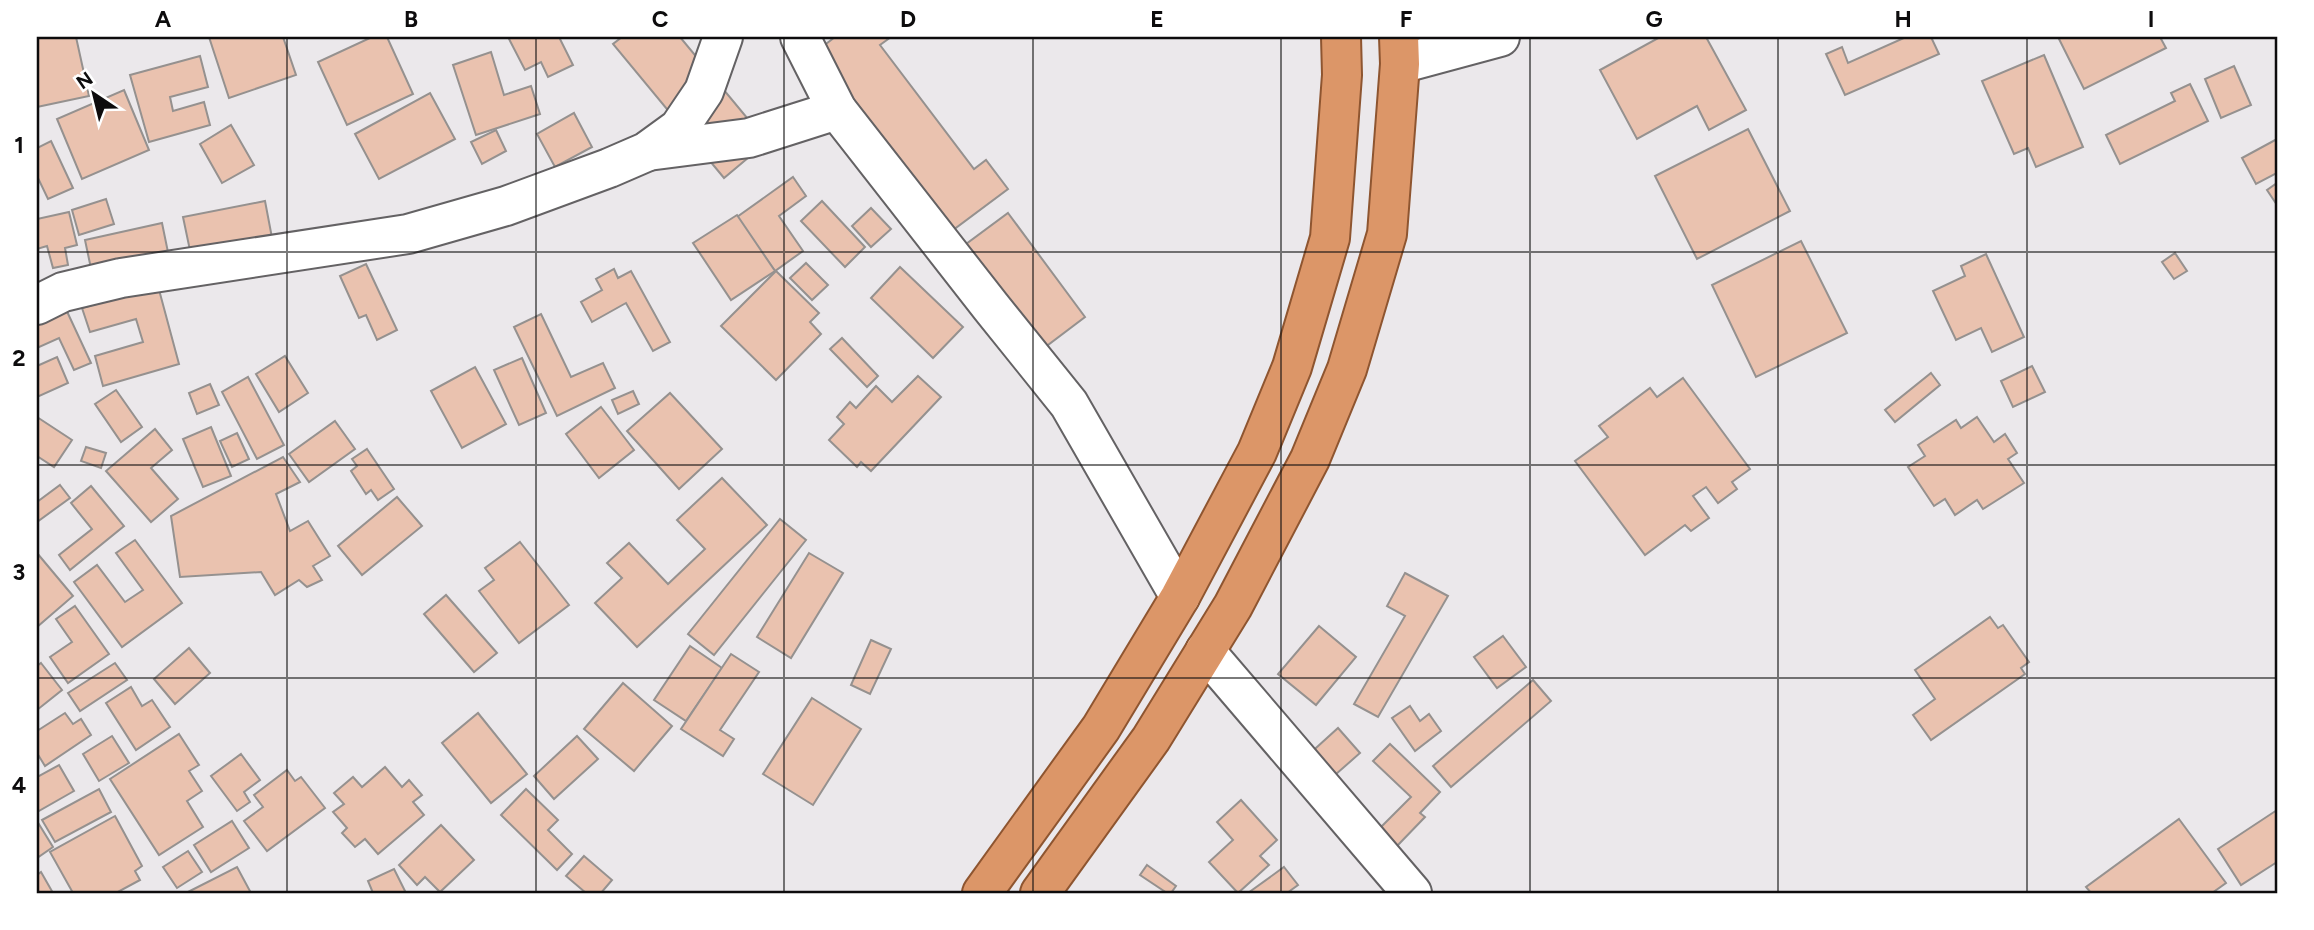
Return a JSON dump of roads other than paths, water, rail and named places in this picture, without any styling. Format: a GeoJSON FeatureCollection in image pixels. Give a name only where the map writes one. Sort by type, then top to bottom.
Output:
{"type":"FeatureCollection","features":[{"type":"Feature","properties":{"kind":"highway"},"geometry":{"type":"LineString","coordinates":[[982,893],[1101,728],[1180,597],[1257,452],[1292,366],[1330,238],[1342,75],[1342,37]]}},
{"type":"Feature","properties":{"kind":"highway"},"geometry":{"type":"LineString","coordinates":[[1040,893],[1151,739],[1205,652],[1233,606],[1310,458],[1347,369],[1387,234],[1400,50]]}},
{"type":"Feature","properties":{"kind":"street"},"geometry":{"type":"LineString","coordinates":[[646,152],[679,128],[704,91],[723,37]]}},
{"type":"Feature","properties":{"kind":"street"},"geometry":{"type":"LineString","coordinates":[[800,37],[836,110],[1069,404],[1180,597]]}},
{"type":"Feature","properties":{"kind":"street"},"geometry":{"type":"LineString","coordinates":[[1400,50],[1500,37]]}},
{"type":"Feature","properties":{"kind":"street"},"geometry":{"type":"LineString","coordinates":[[37,304],[63,292],[121,278],[408,234],[506,206],[646,152],[749,138],[836,110]]}},
{"type":"Feature","properties":{"kind":"street"},"geometry":{"type":"LineString","coordinates":[[1205,652],[1412,893]]}}]}
